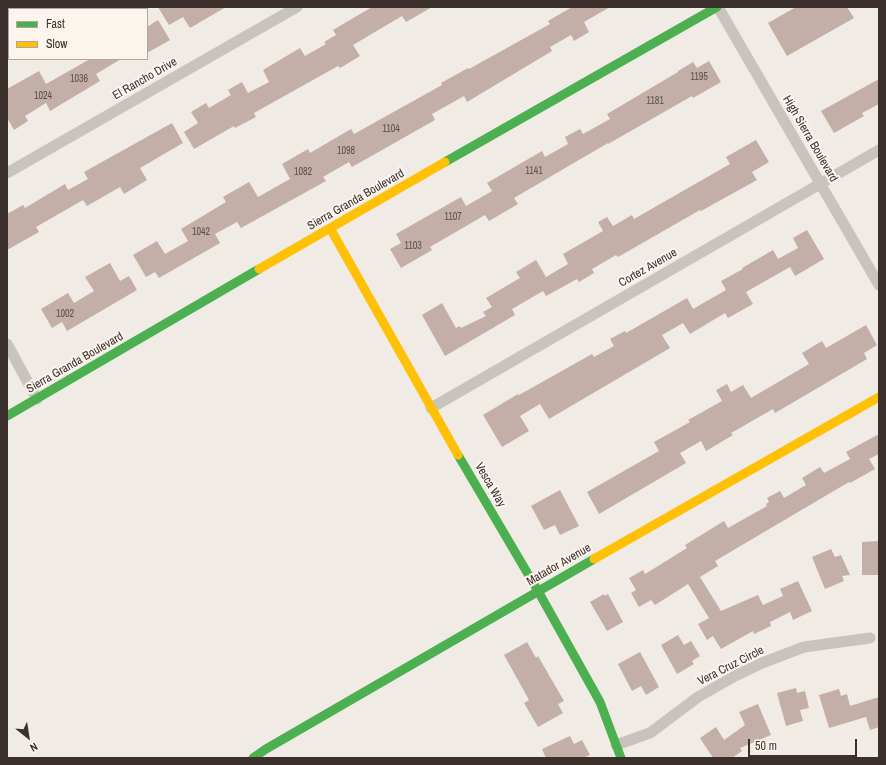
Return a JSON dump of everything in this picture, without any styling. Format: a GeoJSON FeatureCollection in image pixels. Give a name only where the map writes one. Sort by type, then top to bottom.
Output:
{"type":"FeatureCollection","features":[{"type":"Feature","properties":{"kind":"street","name":"El Rancho Drive"},"geometry":{"type":"LineString","coordinates":[[7,173],[297,7]]}},
{"type":"Feature","properties":{"kind":"street","name":"High Sierra Boulevard"},"geometry":{"type":"LineString","coordinates":[[718,7],[879,285]]}},
{"type":"Feature","properties":{"kind":"street","name":"Sierra Granda Boulevard"},"geometry":{"type":"LineString","coordinates":[[7,416],[330,228],[718,7]]}},
{"type":"Feature","properties":{"kind":"street","name":"Cortez Avenue"},"geometry":{"type":"LineString","coordinates":[[431,408],[879,150]]}},
{"type":"Feature","properties":{"kind":"street","name":"Vesca Way"},"geometry":{"type":"LineString","coordinates":[[330,228],[431,408],[538,591],[600,702],[621,758]]}},
{"type":"Feature","properties":{"kind":"street"},"geometry":{"type":"LineString","coordinates":[[7,344],[37,398]]}},
{"type":"Feature","properties":{"kind":"street","name":"Matador Avenue"},"geometry":{"type":"LineString","coordinates":[[253,758],[538,591],[879,397]]}},
{"type":"Feature","properties":{"kind":"street","name":"Vera Cruz Circle"},"geometry":{"type":"LineString","coordinates":[[616,745],[650,733],[698,697],[762,663],[804,647],[870,638]]}},
{"type":"Feature","properties":{"kind":"building"},"geometry":{"type":"Polygon","coordinates":[[[158,7],[226,7],[190,28],[183,17],[169,25],[158,7]]]}},
{"type":"Feature","properties":{"kind":"building"},"geometry":{"type":"Polygon","coordinates":[[[372,7],[432,7],[406,22],[402,16],[353,45],[360,56],[340,68],[338,66],[254,113],[256,117],[235,128],[234,126],[194,149],[184,132],[198,123],[191,112],[206,103],[209,108],[231,95],[228,90],[242,82],[248,93],[269,82],[263,70],[300,48],[305,56],[326,44],[324,42],[336,35],[333,30],[372,7]]]}},
{"type":"Feature","properties":{"kind":"building"},"geometry":{"type":"Polygon","coordinates":[[[572,7],[610,7],[584,22],[589,32],[574,41],[571,35],[550,47],[552,51],[467,102],[464,96],[432,114],[435,120],[352,167],[349,162],[323,177],[326,181],[241,228],[237,222],[215,234],[220,243],[159,278],[155,272],[146,277],[133,255],[157,241],[165,254],[188,241],[181,229],[226,202],[223,197],[249,182],[258,197],[290,179],[282,164],[308,149],[310,153],[351,129],[354,134],[442,85],[441,83],[550,24],[548,21],[572,7]]]}},
{"type":"Feature","properties":{"kind":"building"},"geometry":{"type":"Polygon","coordinates":[[[796,7],[847,7],[854,18],[787,56],[768,23],[796,7]]]}},
{"type":"Feature","properties":{"kind":"building"},"geometry":{"type":"Polygon","coordinates":[[[158,20],[170,40],[148,52],[148,26],[158,20]]]}},
{"type":"Feature","properties":{"kind":"building"},"geometry":{"type":"Polygon","coordinates":[[[88,60],[119,60],[96,74],[100,81],[50,111],[46,103],[25,116],[28,121],[14,130],[7,118],[7,89],[39,71],[46,84],[88,60]]]}},
{"type":"Feature","properties":{"kind":"building"},"geometry":{"type":"Polygon","coordinates":[[[709,61],[721,82],[693,98],[692,96],[608,143],[514,198],[518,204],[489,221],[485,215],[430,247],[432,250],[401,268],[390,249],[401,243],[396,234],[461,197],[466,206],[492,191],[487,183],[542,151],[545,157],[568,144],[565,137],[580,129],[583,134],[610,119],[607,114],[693,62],[697,68],[709,61]]]}},
{"type":"Feature","properties":{"kind":"building"},"geometry":{"type":"Polygon","coordinates":[[[879,79],[879,104],[862,113],[864,116],[834,133],[821,111],[879,79]]]}},
{"type":"Feature","properties":{"kind":"building"},"geometry":{"type":"Polygon","coordinates":[[[172,123],[183,143],[140,168],[147,180],[124,194],[120,187],[87,206],[83,200],[36,227],[39,232],[7,250],[7,214],[23,205],[25,208],[65,184],[68,190],[88,179],[84,172],[172,123]]]}},
{"type":"Feature","properties":{"kind":"building"},"geometry":{"type":"Polygon","coordinates":[[[756,140],[769,162],[752,172],[757,180],[701,211],[700,210],[618,257],[616,255],[592,269],[594,273],[579,282],[577,279],[546,296],[543,291],[512,309],[515,315],[445,356],[422,315],[442,303],[456,328],[460,326],[461,328],[486,316],[483,312],[492,307],[486,298],[520,278],[516,272],[536,260],[546,277],[568,264],[563,254],[603,231],[598,222],[607,217],[613,226],[632,215],[634,219],[730,164],[726,157],[756,140]]]}},
{"type":"Feature","properties":{"kind":"building"},"geometry":{"type":"Polygon","coordinates":[[[807,230],[824,259],[795,276],[790,267],[746,292],[753,304],[728,318],[725,313],[690,334],[683,323],[662,335],[670,348],[549,419],[540,404],[520,416],[529,431],[502,447],[483,415],[518,394],[519,395],[592,354],[594,357],[614,346],[610,339],[625,331],[626,333],[687,298],[693,309],[726,290],[721,281],[743,269],[742,268],[773,250],[778,259],[798,248],[793,238],[807,230]]]}},
{"type":"Feature","properties":{"kind":"building"},"geometry":{"type":"Polygon","coordinates":[[[110,263],[120,281],[129,276],[137,290],[67,331],[62,322],[52,328],[41,309],[68,293],[74,303],[94,291],[85,277],[110,263]]]}},
{"type":"Feature","properties":{"kind":"building"},"geometry":{"type":"Polygon","coordinates":[[[866,325],[877,345],[864,353],[867,359],[775,413],[773,409],[731,433],[733,435],[706,451],[701,441],[680,453],[686,463],[599,514],[587,492],[659,451],[654,442],[690,422],[688,420],[722,401],[716,390],[727,384],[731,392],[743,385],[751,398],[809,364],[802,353],[822,341],[826,348],[866,325]]]}},
{"type":"Feature","properties":{"kind":"building"},"geometry":{"type":"Polygon","coordinates":[[[879,434],[879,454],[869,459],[875,469],[850,483],[849,482],[715,561],[718,566],[700,577],[721,611],[758,595],[763,605],[783,596],[780,589],[798,581],[812,611],[793,620],[790,612],[770,622],[771,626],[754,634],[753,631],[721,649],[713,636],[707,640],[698,624],[709,618],[688,584],[655,605],[651,600],[639,607],[631,593],[636,590],[629,578],[643,570],[645,574],[687,548],[685,545],[724,521],[728,528],[767,506],[766,504],[769,502],[767,498],[780,491],[784,498],[806,485],[802,478],[820,467],[824,473],[850,459],[846,452],[879,434]]]}},
{"type":"Feature","properties":{"kind":"building"},"geometry":{"type":"Polygon","coordinates":[[[560,490],[579,526],[560,535],[555,525],[544,530],[531,506],[560,490]]]}},
{"type":"Feature","properties":{"kind":"building"},"geometry":{"type":"Polygon","coordinates":[[[879,541],[879,575],[862,575],[862,542],[879,541]]]}},
{"type":"Feature","properties":{"kind":"building"},"geometry":{"type":"Polygon","coordinates":[[[831,549],[835,557],[841,555],[850,575],[842,576],[844,581],[825,589],[812,557],[831,549]]]}},
{"type":"Feature","properties":{"kind":"building"},"geometry":{"type":"Polygon","coordinates":[[[604,594],[605,596],[608,594],[623,622],[607,631],[590,602],[604,594]]]}},
{"type":"Feature","properties":{"kind":"building"},"geometry":{"type":"Polygon","coordinates":[[[678,635],[684,645],[691,641],[700,656],[692,661],[694,664],[677,674],[661,645],[678,635]]]}},
{"type":"Feature","properties":{"kind":"building"},"geometry":{"type":"Polygon","coordinates":[[[527,642],[536,658],[538,656],[564,701],[558,704],[563,713],[538,727],[524,703],[529,700],[504,655],[527,642]]]}},
{"type":"Feature","properties":{"kind":"building"},"geometry":{"type":"Polygon","coordinates":[[[640,652],[659,687],[646,695],[641,686],[632,691],[618,664],[640,652]]]}},
{"type":"Feature","properties":{"kind":"building"},"geometry":{"type":"Polygon","coordinates":[[[796,688],[797,693],[805,691],[809,708],[800,710],[803,721],[786,726],[777,693],[796,688]]]}},
{"type":"Feature","properties":{"kind":"building"},"geometry":{"type":"Polygon","coordinates":[[[839,689],[841,696],[847,694],[850,706],[879,697],[879,727],[870,730],[866,717],[829,728],[819,695],[839,689]]]}},
{"type":"Feature","properties":{"kind":"building"},"geometry":{"type":"Polygon","coordinates":[[[758,704],[771,735],[740,748],[742,751],[732,758],[713,758],[700,738],[716,727],[724,740],[745,725],[739,712],[758,704]]]}},
{"type":"Feature","properties":{"kind":"building"},"geometry":{"type":"Polygon","coordinates":[[[570,736],[574,744],[582,740],[590,755],[583,758],[546,758],[542,749],[570,736]]]}},
{"type":"Feature","properties":{"kind":"traffic: fast"},"geometry":{"type":"LineString","coordinates":[[445,162],[717,7]]}},
{"type":"Feature","properties":{"kind":"traffic: fast"},"geometry":{"type":"LineString","coordinates":[[7,416],[259,269]]}},
{"type":"Feature","properties":{"kind":"traffic: fast"},"geometry":{"type":"LineString","coordinates":[[458,455],[538,591],[600,702],[621,758]]}},
{"type":"Feature","properties":{"kind":"traffic: fast"},"geometry":{"type":"LineString","coordinates":[[253,758],[266,749],[594,559]]}},
{"type":"Feature","properties":{"kind":"traffic: slow"},"geometry":{"type":"LineString","coordinates":[[259,269],[445,162]]}},
{"type":"Feature","properties":{"kind":"traffic: slow"},"geometry":{"type":"LineString","coordinates":[[330,228],[458,455]]}},
{"type":"Feature","properties":{"kind":"traffic: slow"},"geometry":{"type":"LineString","coordinates":[[594,559],[879,397]]}}]}
